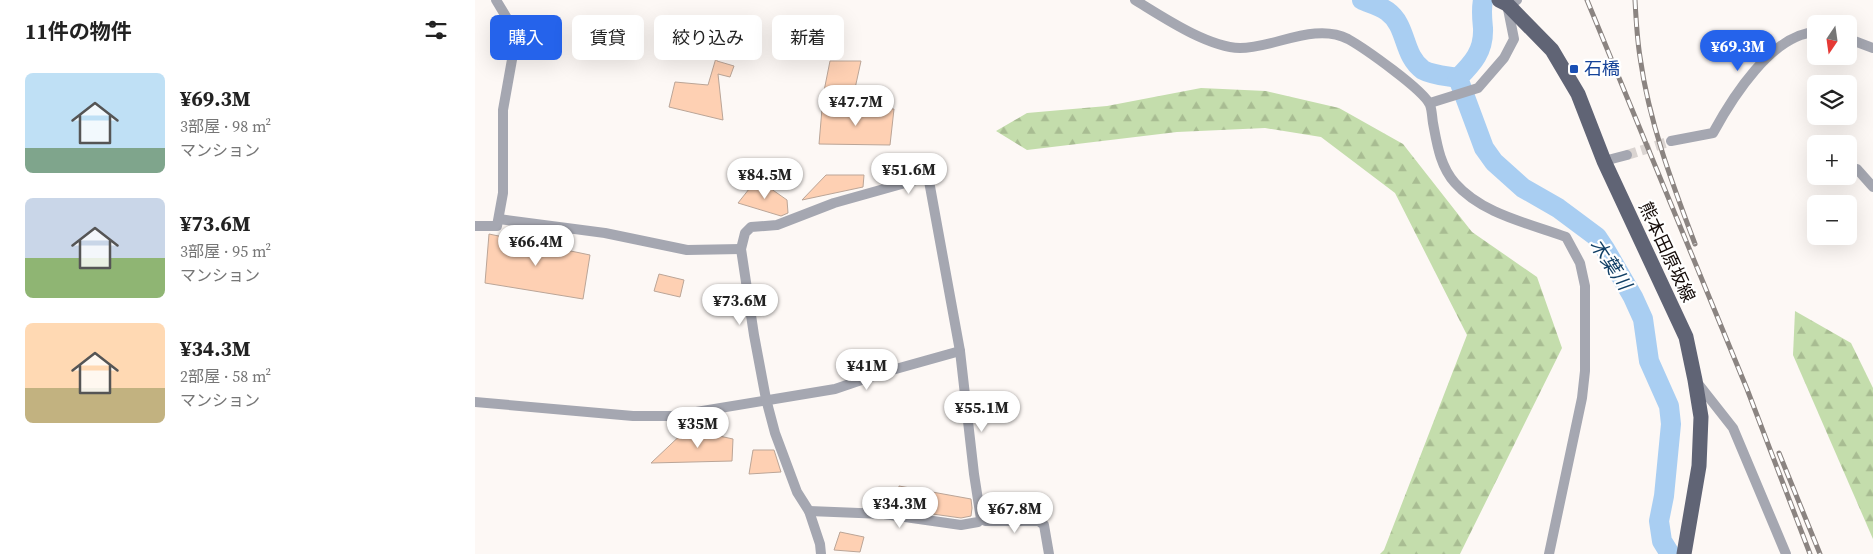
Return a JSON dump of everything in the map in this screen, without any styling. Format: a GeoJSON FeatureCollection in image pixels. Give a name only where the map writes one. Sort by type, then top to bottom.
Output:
{"type":"FeatureCollection","features":[{"type":"Feature","properties":{"kind":"main road","name":"熊本田原坂線"},"geometry":{"type":"LineString","coordinates":[[1508,1],[1552,50],[1578,94],[1604,161],[1685,337],[1701,417],[1699,466],[1684,554]]}},
{"type":"Feature","properties":{"kind":"street"},"geometry":{"type":"LineString","coordinates":[[475,226],[497,226],[503,193],[503,110],[513,54],[515,30],[496,0]]}},
{"type":"Feature","properties":{"kind":"street"},"geometry":{"type":"LineString","coordinates":[[1135,0],[1179,27],[1207,40],[1239,48],[1260,46],[1285,38],[1326,33],[1345,38],[1365,50],[1408,82],[1430,104],[1438,154],[1454,182],[1470,197],[1498,212],[1566,237],[1580,263],[1585,286],[1585,371],[1582,398],[1549,554]]}},
{"type":"Feature","properties":{"kind":"street"},"geometry":{"type":"LineString","coordinates":[[1430,104],[1479,88],[1504,58],[1514,39],[1508,1]]}},
{"type":"Feature","properties":{"kind":"street"},"geometry":{"type":"LineString","coordinates":[[1671,141],[1713,133],[1730,102],[1772,52],[1807,34]]}},
{"type":"Feature","properties":{"kind":"street"},"geometry":{"type":"LineString","coordinates":[[1857,42],[1873,48]]}},
{"type":"Feature","properties":{"kind":"street"},"geometry":{"type":"LineString","coordinates":[[1604,161],[1627,156]]}},
{"type":"Feature","properties":{"kind":"street"},"geometry":{"type":"LineString","coordinates":[[1857,170],[1873,186]]}},
{"type":"Feature","properties":{"kind":"street"},"geometry":{"type":"LineString","coordinates":[[821,554],[820,544],[809,511],[797,492],[775,432],[766,399],[741,249],[745,233],[751,227],[777,225],[834,203],[923,178],[929,181],[961,351],[974,474],[981,519]]}},
{"type":"Feature","properties":{"kind":"street"},"geometry":{"type":"LineString","coordinates":[[499,219],[605,233],[687,250],[741,249]]}},
{"type":"Feature","properties":{"kind":"street"},"geometry":{"type":"LineString","coordinates":[[475,402],[633,416],[672,416],[835,389],[885,372],[961,351]]}},
{"type":"Feature","properties":{"kind":"street"},"geometry":{"type":"LineString","coordinates":[[1695,380],[1733,428],[1786,554]]}},
{"type":"Feature","properties":{"kind":"street"},"geometry":{"type":"LineString","coordinates":[[809,511],[884,514],[961,525],[977,522],[981,519]]}},
{"type":"Feature","properties":{"kind":"street"},"geometry":{"type":"LineString","coordinates":[[981,519],[986,521],[1039,521],[1044,525],[1049,554]]}},
{"type":"Feature","properties":{"kind":"green space"},"geometry":{"type":"Polygon","coordinates":[[[1201,88],[1266,91],[1339,108],[1403,144],[1472,232],[1537,277],[1562,348],[1460,554],[1380,554],[1384,550],[1467,335],[1395,193],[1321,137],[1265,128],[1177,132],[1027,150],[996,131],[1027,113],[1107,106],[1201,88]]]}},
{"type":"Feature","properties":{"kind":"green space"},"geometry":{"type":"Polygon","coordinates":[[[1795,311],[1851,343],[1873,388],[1873,539],[1793,355],[1795,311]]]}},
{"type":"Feature","properties":{"kind":"building"},"geometry":{"type":"Polygon","coordinates":[[[715,60],[734,66],[730,77],[718,74],[723,120],[669,107],[675,82],[708,85],[715,60]]]}},
{"type":"Feature","properties":{"kind":"building"},"geometry":{"type":"Polygon","coordinates":[[[830,61],[861,61],[854,93],[824,91],[830,61]]]}},
{"type":"Feature","properties":{"kind":"building"},"geometry":{"type":"Polygon","coordinates":[[[822,109],[894,109],[890,145],[819,144],[822,109]]]}},
{"type":"Feature","properties":{"kind":"building"},"geometry":{"type":"Polygon","coordinates":[[[917,156],[918,169],[896,171],[894,158],[917,156]]]}},
{"type":"Feature","properties":{"kind":"building"},"geometry":{"type":"Polygon","coordinates":[[[826,175],[864,175],[863,187],[802,200],[826,175]]]}},
{"type":"Feature","properties":{"kind":"building"},"geometry":{"type":"Polygon","coordinates":[[[757,179],[787,200],[788,213],[781,216],[738,203],[757,179]]]}},
{"type":"Feature","properties":{"kind":"building"},"geometry":{"type":"Polygon","coordinates":[[[489,234],[590,255],[583,299],[485,283],[489,234]]]}},
{"type":"Feature","properties":{"kind":"building"},"geometry":{"type":"Polygon","coordinates":[[[659,274],[684,280],[680,297],[654,291],[659,274]]]}},
{"type":"Feature","properties":{"kind":"building"},"geometry":{"type":"Polygon","coordinates":[[[687,429],[733,439],[732,461],[651,463],[687,429]]]}},
{"type":"Feature","properties":{"kind":"building"},"geometry":{"type":"Polygon","coordinates":[[[753,450],[774,450],[781,472],[749,474],[753,450]]]}},
{"type":"Feature","properties":{"kind":"building"},"geometry":{"type":"Polygon","coordinates":[[[899,486],[971,499],[971,516],[961,518],[897,509],[899,486]]]}},
{"type":"Feature","properties":{"kind":"building"},"geometry":{"type":"Polygon","coordinates":[[[840,532],[864,537],[860,552],[834,550],[840,532]]]}},
{"type":"Feature","properties":{"kind":"waterway"},"geometry":{"type":"LineString","coordinates":[[1362,0],[1387,11],[1394,17],[1399,24],[1411,57],[1423,70],[1458,78]]}},
{"type":"Feature","properties":{"kind":"waterway","name":"木葉川"},"geometry":{"type":"LineString","coordinates":[[1483,0],[1482,43],[1473,62],[1458,78],[1484,148],[1494,162],[1523,188],[1558,208],[1597,237],[1633,297],[1643,319],[1649,361],[1669,406],[1671,424],[1664,496],[1659,521],[1662,541],[1670,554]]}},
{"type":"Feature","properties":{"kind":"tunnel"},"geometry":{"type":"LineString","coordinates":[[1627,155],[1671,141]]}},
{"type":"Feature","properties":{"kind":"railway"},"geometry":{"type":"LineString","coordinates":[[1587,0],[1747,389],[1810,554]]}},
{"type":"Feature","properties":{"kind":"railway"},"geometry":{"type":"LineString","coordinates":[[1635,0],[1639,50],[1649,105],[1670,175],[1695,244]]}},
{"type":"Feature","properties":{"kind":"railway"},"geometry":{"type":"LineString","coordinates":[[1779,453],[1820,554]]}},
{"type":"Feature","properties":{"kind":"place","name":"石橋"},"geometry":{"type":"Point","coordinates":[1574,69]}}]}
